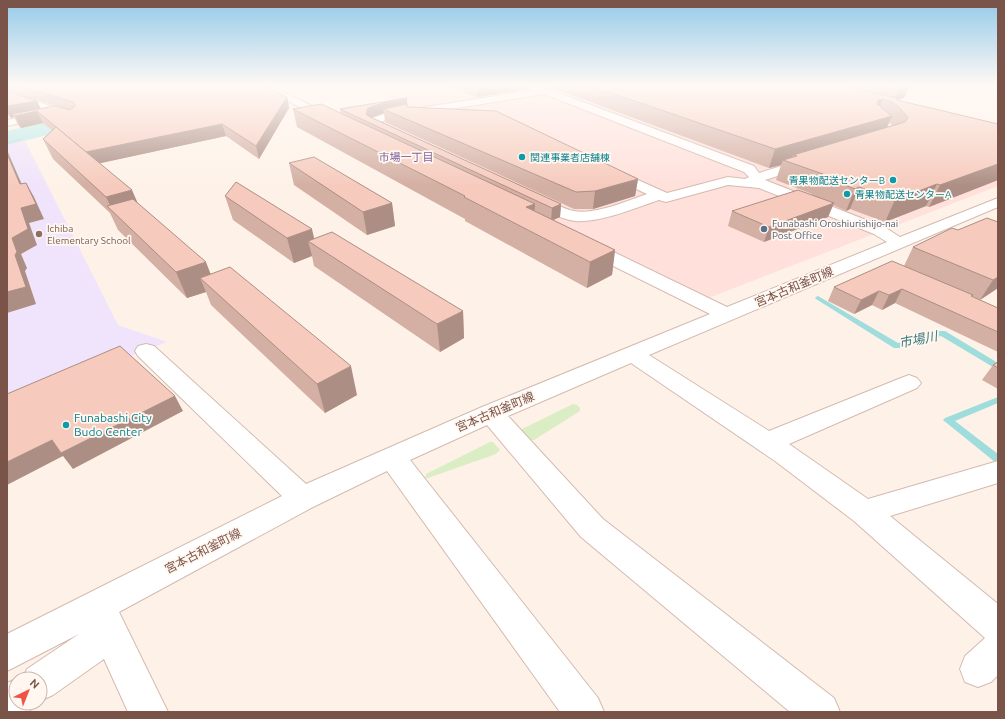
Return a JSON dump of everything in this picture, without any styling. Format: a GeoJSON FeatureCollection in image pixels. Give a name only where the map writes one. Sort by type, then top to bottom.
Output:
{"type":"FeatureCollection","features":[{"type":"Feature","properties":{"kind":"street"},"geometry":{"type":"LineString","coordinates":[[7,123],[28,119]]}},
{"type":"Feature","properties":{"kind":"street"},"geometry":{"type":"LineString","coordinates":[[329,119],[346,127]]}},
{"type":"Feature","properties":{"kind":"street"},"geometry":{"type":"LineString","coordinates":[[380,119],[374,121],[377,125],[406,139]]}},
{"type":"Feature","properties":{"kind":"street"},"geometry":{"type":"LineString","coordinates":[[608,119],[750,180],[867,236],[899,244]]}},
{"type":"Feature","properties":{"kind":"street"},"geometry":{"type":"LineString","coordinates":[[604,168],[666,198],[719,183],[750,180],[817,160]]}},
{"type":"Feature","properties":{"kind":"street"},"geometry":{"type":"LineString","coordinates":[[522,192],[572,216],[594,214],[660,195]]}},
{"type":"Feature","properties":{"kind":"street","name":"宮本古和釜町線"},"geometry":{"type":"LineString","coordinates":[[7,653],[104,620],[303,499],[392,457],[491,413],[632,354],[727,316],[875,262],[899,244],[968,222],[998,202]]}},
{"type":"Feature","properties":{"kind":"street"},"geometry":{"type":"LineString","coordinates":[[575,240],[727,316]]}},
{"type":"Feature","properties":{"kind":"street"},"geometry":{"type":"LineString","coordinates":[[146,351],[303,499]]}},
{"type":"Feature","properties":{"kind":"street"},"geometry":{"type":"LineString","coordinates":[[632,354],[766,443],[864,512],[998,626]]}},
{"type":"Feature","properties":{"kind":"street"},"geometry":{"type":"LineString","coordinates":[[766,443],[910,383]]}},
{"type":"Feature","properties":{"kind":"street"},"geometry":{"type":"LineString","coordinates":[[491,413],[592,528],[820,712]]}},
{"type":"Feature","properties":{"kind":"street"},"geometry":{"type":"LineString","coordinates":[[392,457],[584,712]]}},
{"type":"Feature","properties":{"kind":"street"},"geometry":{"type":"LineString","coordinates":[[864,512],[998,472]]}},
{"type":"Feature","properties":{"kind":"street"},"geometry":{"type":"LineString","coordinates":[[48,674],[104,620],[148,712]]}},
{"type":"Feature","properties":{"kind":"path"},"geometry":{"type":"LineString","coordinates":[[7,143],[22,139]]}},
{"type":"Feature","properties":{"kind":"shaded area"},"geometry":{"type":"Polygon","coordinates":[[[338,119],[905,119],[998,142],[998,186],[706,299],[338,119]]]}},
{"type":"Feature","properties":{"kind":"shaded area","name":"Ichiba Elementary School"},"geometry":{"type":"Polygon","coordinates":[[[24,139],[118,325],[167,342],[136,354],[7,411],[7,143],[24,139]]]}},
{"type":"Feature","properties":{"kind":"green space"},"geometry":{"type":"Polygon","coordinates":[[[573,404],[580,408],[580,411],[534,440],[528,440],[521,431],[522,429],[573,404]]]}},
{"type":"Feature","properties":{"kind":"green space"},"geometry":{"type":"Polygon","coordinates":[[[490,442],[493,442],[500,450],[496,454],[425,478],[426,474],[490,442]]]}},
{"type":"Feature","properties":{"kind":"building"},"geometry":{"type":"Polygon","coordinates":[[[46,119],[273,119],[256,146],[222,124],[86,152],[46,119]]]}},
{"type":"Feature","properties":{"kind":"building"},"geometry":{"type":"Polygon","coordinates":[[[312,119],[352,119],[535,204],[526,207],[615,250],[590,262],[464,197],[465,196],[312,119]]]}},
{"type":"Feature","properties":{"kind":"building"},"geometry":{"type":"Polygon","coordinates":[[[360,119],[374,119],[561,204],[552,208],[360,119]]]}},
{"type":"Feature","properties":{"kind":"building","name":"関連事業者店舗棟"},"geometry":{"type":"Polygon","coordinates":[[[405,119],[512,119],[638,179],[595,191],[576,192],[405,119]]]}},
{"type":"Feature","properties":{"kind":"building"},"geometry":{"type":"Polygon","coordinates":[[[686,119],[883,119],[775,149],[686,119]]]}},
{"type":"Feature","properties":{"kind":"building"},"geometry":{"type":"Polygon","coordinates":[[[908,119],[975,119],[998,124],[998,164],[940,185],[937,184],[895,200],[859,187],[855,189],[819,175],[823,174],[783,160],[797,156],[793,155],[905,122],[908,119]]]}},
{"type":"Feature","properties":{"kind":"building"},"geometry":{"type":"Polygon","coordinates":[[[56,127],[132,190],[106,197],[43,139],[56,127]]]}},
{"type":"Feature","properties":{"kind":"building"},"geometry":{"type":"Polygon","coordinates":[[[7,154],[20,184],[26,183],[36,204],[21,208],[28,229],[12,238],[17,252],[15,255],[26,287],[7,292],[7,154]]]}},
{"type":"Feature","properties":{"kind":"building"},"geometry":{"type":"Polygon","coordinates":[[[314,157],[392,203],[363,212],[289,163],[314,157]]]}},
{"type":"Feature","properties":{"kind":"building"},"geometry":{"type":"Polygon","coordinates":[[[236,182],[312,229],[287,238],[225,196],[236,182]]]}},
{"type":"Feature","properties":{"kind":"building"},"geometry":{"type":"Polygon","coordinates":[[[798,190],[834,203],[769,227],[732,211],[798,190]]]}},
{"type":"Feature","properties":{"kind":"building"},"geometry":{"type":"Polygon","coordinates":[[[133,199],[206,262],[176,272],[107,206],[133,199]]]}},
{"type":"Feature","properties":{"kind":"building"},"geometry":{"type":"Polygon","coordinates":[[[987,218],[998,222],[998,277],[993,280],[913,247],[952,228],[958,230],[987,218]]]}},
{"type":"Feature","properties":{"kind":"building"},"geometry":{"type":"Polygon","coordinates":[[[332,232],[463,311],[437,324],[308,241],[332,232]]]}},
{"type":"Feature","properties":{"kind":"building"},"geometry":{"type":"Polygon","coordinates":[[[892,261],[973,295],[971,296],[998,308],[998,332],[902,289],[889,295],[879,291],[861,300],[834,287],[892,261]]]}},
{"type":"Feature","properties":{"kind":"building"},"geometry":{"type":"Polygon","coordinates":[[[230,267],[351,366],[317,384],[200,278],[230,267]]]}},
{"type":"Feature","properties":{"kind":"building"},"geometry":{"type":"Polygon","coordinates":[[[120,346],[175,396],[61,453],[52,440],[7,462],[7,394],[120,346]]]}},
{"type":"Feature","properties":{"kind":"building"},"geometry":{"type":"Polygon","coordinates":[[[998,362],[998,368],[993,365],[998,362]]]}},
{"type":"Feature","properties":{"kind":"waterway"},"geometry":{"type":"LineString","coordinates":[[7,138],[86,119]]}},
{"type":"Feature","properties":{"kind":"waterway","name":"市場川"},"geometry":{"type":"LineString","coordinates":[[818,298],[897,346],[942,333],[998,367]]}},
{"type":"Feature","properties":{"kind":"waterway","name":"市場川"},"geometry":{"type":"LineString","coordinates":[[998,400],[948,420],[998,459]]}},
{"type":"Feature","properties":{"kind":"place","name":"関連事業者店舗棟"},"geometry":{"type":"Point","coordinates":[522,157]}},
{"type":"Feature","properties":{"kind":"place","name":"青果物配送センターB"},"geometry":{"type":"Point","coordinates":[893,180]}},
{"type":"Feature","properties":{"kind":"place","name":"青果物配送センターA"},"geometry":{"type":"Point","coordinates":[847,194]}},
{"type":"Feature","properties":{"kind":"place","name":"Funabashi Oroshiurishijo-nai Post Office"},"geometry":{"type":"Point","coordinates":[764,229]}},
{"type":"Feature","properties":{"kind":"place","name":"Ichiba Elementary School"},"geometry":{"type":"Point","coordinates":[39,234]}},
{"type":"Feature","properties":{"kind":"place","name":"Funabashi City Budo Center"},"geometry":{"type":"Point","coordinates":[66,425]}},
{"type":"Feature","properties":{"kind":"district","name":"市場一丁目"},"geometry":{"type":"Point","coordinates":[406,157]}}]}
